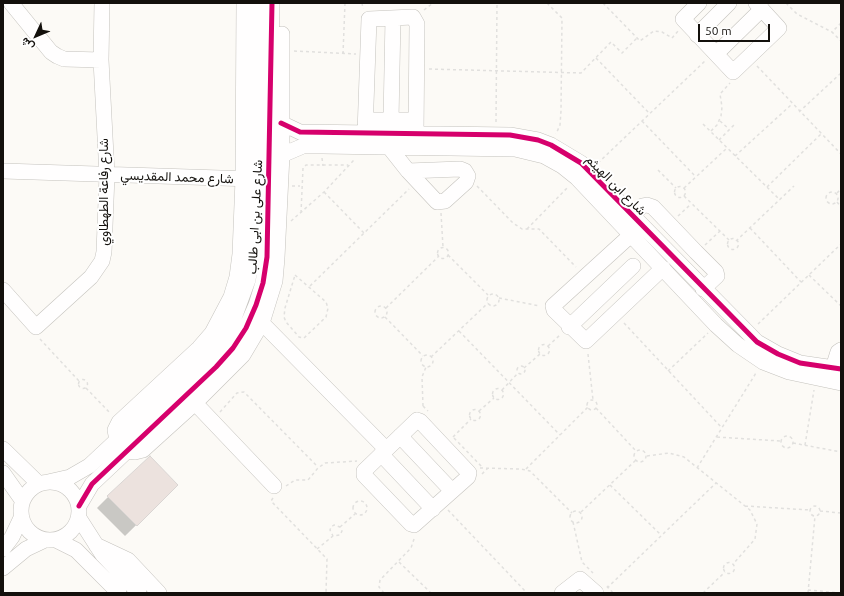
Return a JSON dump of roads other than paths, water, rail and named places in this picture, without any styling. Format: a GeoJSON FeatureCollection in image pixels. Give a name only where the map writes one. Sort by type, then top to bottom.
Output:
{"type":"FeatureCollection","features":[{"type":"Feature","properties":{"kind":"street"},"geometry":{"type":"LineString","coordinates":[[12,3],[51,52],[57,56],[64,59],[101,60]]}},
{"type":"Feature","properties":{"kind":"street","name":"شارع رفاعة الطهطاوي"},"geometry":{"type":"LineString","coordinates":[[3,290],[36,327],[91,277],[102,262],[104,252],[107,175],[101,60],[102,3]]}},
{"type":"Feature","properties":{"kind":"street"},"geometry":{"type":"LineString","coordinates":[[244,3],[249,179],[238,270],[231,297],[212,333],[200,348],[119,422],[116,430],[122,445],[135,452],[143,450],[195,402],[242,355],[262,323],[275,281],[282,155],[277,50],[282,3]]}},
{"type":"Feature","properties":{"kind":"street","name":"شارع على بن ابى طالب"},"geometry":{"type":"LineString","coordinates":[[79,512],[92,484],[122,445],[221,340],[233,321],[248,280],[252,256],[249,179],[257,3]]}},
{"type":"Feature","properties":{"kind":"street","name":"شارع على بن ابى طالب"},"geometry":{"type":"LineString","coordinates":[[44,483],[70,477],[122,445],[220,362],[233,348],[246,328],[256,305],[263,283],[267,257],[277,50],[272,3]]}},
{"type":"Feature","properties":{"kind":"street"},"geometry":{"type":"LineString","coordinates":[[698,3],[683,19],[697,34],[715,53],[733,72],[779,28],[759,6],[715,53]]}},
{"type":"Feature","properties":{"kind":"street"},"geometry":{"type":"LineString","coordinates":[[697,34],[729,3]]}},
{"type":"Feature","properties":{"kind":"street"},"geometry":{"type":"LineString","coordinates":[[413,17],[416,20],[416,127],[391,120],[366,133],[369,19],[393,18],[413,17]]}},
{"type":"Feature","properties":{"kind":"street"},"geometry":{"type":"LineString","coordinates":[[391,120],[393,18]]}},
{"type":"Feature","properties":{"kind":"street","name":"شارع ابن الهيثم"},"geometry":{"type":"LineString","coordinates":[[281,123],[300,132],[366,133],[389,147],[525,151],[553,161],[583,175],[632,215],[653,247],[664,268],[716,325],[738,345],[763,362],[789,372],[816,379],[841,383]]}},
{"type":"Feature","properties":{"kind":"street","name":"شارع ابن الهيثم"},"geometry":{"type":"LineString","coordinates":[[282,155],[303,146],[366,133],[416,127],[496,136],[524,137],[551,145],[571,156],[583,175],[632,234],[653,247],[703,290],[748,334],[767,349],[800,363],[837,369]]}},
{"type":"Feature","properties":{"kind":"street"},"geometry":{"type":"LineString","coordinates":[[389,147],[412,176],[434,200],[440,203],[445,201],[466,182],[468,176],[465,171],[460,169],[412,176]]}},
{"type":"Feature","properties":{"kind":"street"},"geometry":{"type":"LineString","coordinates":[[3,158],[9,171]]}},
{"type":"Feature","properties":{"kind":"street","name":"شارع محمد المقديسي"},"geometry":{"type":"LineString","coordinates":[[9,171],[249,179]]}},
{"type":"Feature","properties":{"kind":"street"},"geometry":{"type":"LineString","coordinates":[[632,215],[642,206],[647,205],[653,207],[716,272],[716,276],[703,290]]}},
{"type":"Feature","properties":{"kind":"street"},"geometry":{"type":"LineString","coordinates":[[632,234],[552,308],[586,341],[664,268]]}},
{"type":"Feature","properties":{"kind":"street"},"geometry":{"type":"LineString","coordinates":[[617,248],[648,282]]}},
{"type":"Feature","properties":{"kind":"street"},"geometry":{"type":"LineString","coordinates":[[569,326],[633,266]]}},
{"type":"Feature","properties":{"kind":"street"},"geometry":{"type":"LineString","coordinates":[[262,323],[440,509]]}},
{"type":"Feature","properties":{"kind":"street"},"geometry":{"type":"LineString","coordinates":[[837,369],[838,352],[841,350]]}},
{"type":"Feature","properties":{"kind":"street"},"geometry":{"type":"LineString","coordinates":[[195,402],[278,490]]}},
{"type":"Feature","properties":{"kind":"street"},"geometry":{"type":"LineString","coordinates":[[417,420],[420,420],[469,474],[468,477],[452,491],[440,509],[414,525],[364,475],[364,471],[384,452],[417,420]]}},
{"type":"Feature","properties":{"kind":"street"},"geometry":{"type":"LineString","coordinates":[[400,436],[452,491]]}},
{"type":"Feature","properties":{"kind":"street"},"geometry":{"type":"LineString","coordinates":[[3,449],[44,483]]}},
{"type":"Feature","properties":{"kind":"street"},"geometry":{"type":"LineString","coordinates":[[3,473],[22,500]]}},
{"type":"Feature","properties":{"kind":"street"},"geometry":{"type":"LineString","coordinates":[[3,549],[15,532],[21,518],[22,500],[32,487],[44,483],[59,483],[68,488],[75,496],[79,512],[95,544],[102,554],[139,593]]}},
{"type":"Feature","properties":{"kind":"street"},"geometry":{"type":"LineString","coordinates":[[3,568],[17,555],[50,540],[66,536],[70,532],[79,512]]}},
{"type":"Feature","properties":{"kind":"street"},"geometry":{"type":"LineString","coordinates":[[21,518],[26,528],[34,536],[50,540],[76,550],[119,593]]}},
{"type":"Feature","properties":{"kind":"street"},"geometry":{"type":"LineString","coordinates":[[95,544],[128,560],[159,593]]}},
{"type":"Feature","properties":{"kind":"street"},"geometry":{"type":"LineString","coordinates":[[562,593],[580,579],[602,587]]}}]}
